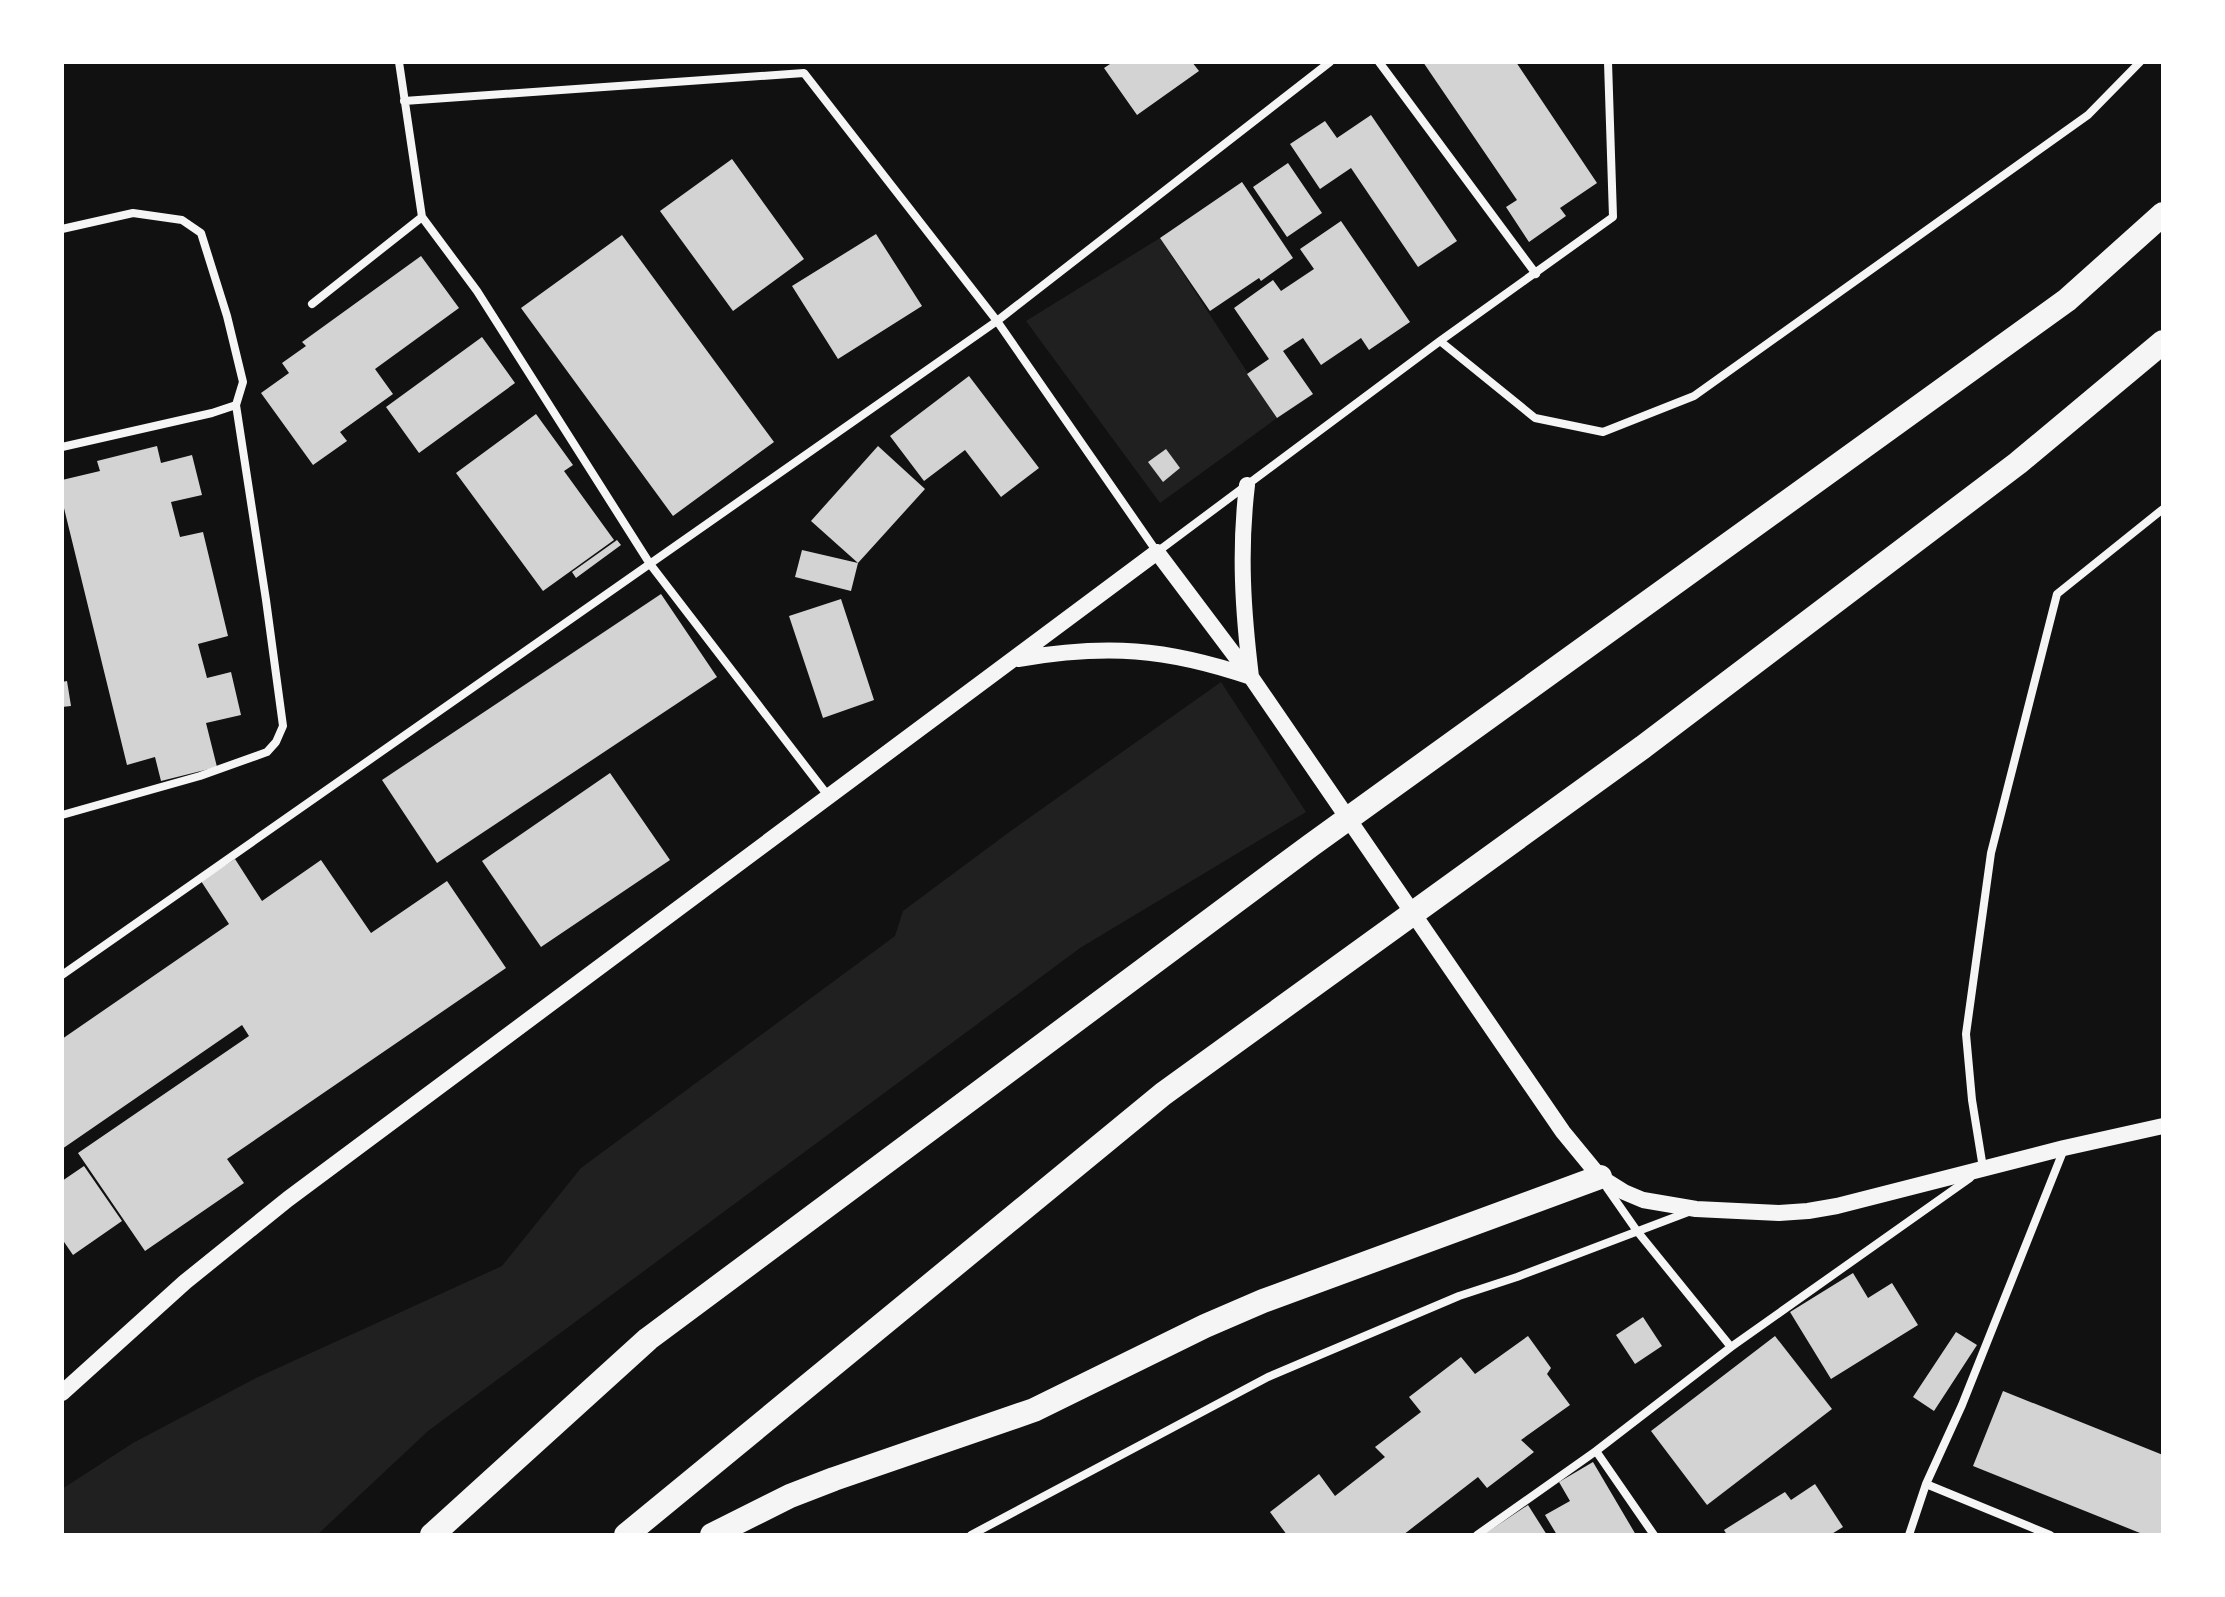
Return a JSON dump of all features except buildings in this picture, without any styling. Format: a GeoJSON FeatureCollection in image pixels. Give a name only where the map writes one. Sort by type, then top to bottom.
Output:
{"type":"FeatureCollection","features":[{"type":"Feature","properties":{"kind":"highway"},"geometry":{"type":"LineString","coordinates":[[432,1535],[648,1339],[1310,846],[2067,300],[2163,214]]}},
{"type":"Feature","properties":{"kind":"highway"},"geometry":{"type":"LineString","coordinates":[[626,1535],[1163,1094],[1643,747],[2018,463],[2163,342]]}},
{"type":"Feature","properties":{"kind":"highway"},"geometry":{"type":"LineString","coordinates":[[712,1535],[790,1496],[1034,1410],[1263,1301],[1600,1177]]}},
{"type":"Feature","properties":{"kind":"main road"},"geometry":{"type":"LineString","coordinates":[[1247,485],[1241,581],[1251,677]]}},
{"type":"Feature","properties":{"kind":"main road"},"geometry":{"type":"LineString","coordinates":[[65,1385],[231,1243],[1157,552],[1251,677],[1555,1121],[1600,1177],[1624,1192],[1643,1200],[1696,1209],[1779,1213],[1808,1211],[2163,1126]]}},
{"type":"Feature","properties":{"kind":"main road"},"geometry":{"type":"LineString","coordinates":[[1013,660],[1091,650],[1130,650],[1208,662],[1251,677]]}},
{"type":"Feature","properties":{"kind":"street"},"geometry":{"type":"LineString","coordinates":[[399,62],[422,217],[477,291],[650,564],[829,797]]}},
{"type":"Feature","properties":{"kind":"street"},"geometry":{"type":"LineString","coordinates":[[803,62],[804,73],[997,321],[1157,552],[1440,341],[1613,217],[1608,62]]}},
{"type":"Feature","properties":{"kind":"street"},"geometry":{"type":"LineString","coordinates":[[62,975],[997,321],[1330,62]]}},
{"type":"Feature","properties":{"kind":"street"},"geometry":{"type":"LineString","coordinates":[[1379,62],[1536,274]]}},
{"type":"Feature","properties":{"kind":"street"},"geometry":{"type":"LineString","coordinates":[[1440,341],[1535,418],[1603,432],[1694,396],[2088,115],[2140,62]]}},
{"type":"Feature","properties":{"kind":"street"},"geometry":{"type":"LineString","coordinates":[[404,101],[804,73]]}},
{"type":"Feature","properties":{"kind":"street"},"geometry":{"type":"LineString","coordinates":[[62,229],[133,213],[182,220],[201,233],[227,316],[243,382],[236,405],[283,726],[276,742],[267,752],[200,776],[62,815]]}},
{"type":"Feature","properties":{"kind":"street"},"geometry":{"type":"LineString","coordinates":[[312,304],[422,217]]}},
{"type":"Feature","properties":{"kind":"street"},"geometry":{"type":"LineString","coordinates":[[62,447],[236,405]]}},
{"type":"Feature","properties":{"kind":"street"},"geometry":{"type":"LineString","coordinates":[[1477,1535],[1596,1451],[1731,1347],[1983,1168],[1966,1034],[1991,853],[2057,594],[2163,509]]}},
{"type":"Feature","properties":{"kind":"street"},"geometry":{"type":"LineString","coordinates":[[1909,1535],[1926,1484],[1962,1405],[2064,1148]]}},
{"type":"Feature","properties":{"kind":"street"},"geometry":{"type":"LineString","coordinates":[[1600,1177],[1637,1231],[1731,1347]]}},
{"type":"Feature","properties":{"kind":"street"},"geometry":{"type":"LineString","coordinates":[[971,1535],[1268,1377],[1459,1296],[1696,1209]]}},
{"type":"Feature","properties":{"kind":"street"},"geometry":{"type":"LineString","coordinates":[[1596,1451],[1654,1535]]}},
{"type":"Feature","properties":{"kind":"street"},"geometry":{"type":"LineString","coordinates":[[1926,1484],[2050,1535]]}},
{"type":"Feature","properties":{"kind":"shaded area"},"geometry":{"type":"Polygon","coordinates":[[[1160,238],[1277,418],[1160,503],[1026,321],[1160,238]]]}},
{"type":"Feature","properties":{"kind":"shaded area"},"geometry":{"type":"Polygon","coordinates":[[[1221,682],[1306,812],[1080,948],[428,1431],[317,1535],[62,1535],[62,1489],[133,1443],[256,1378],[502,1266],[581,1168],[895,936],[903,911],[1221,682]]]}}]}
